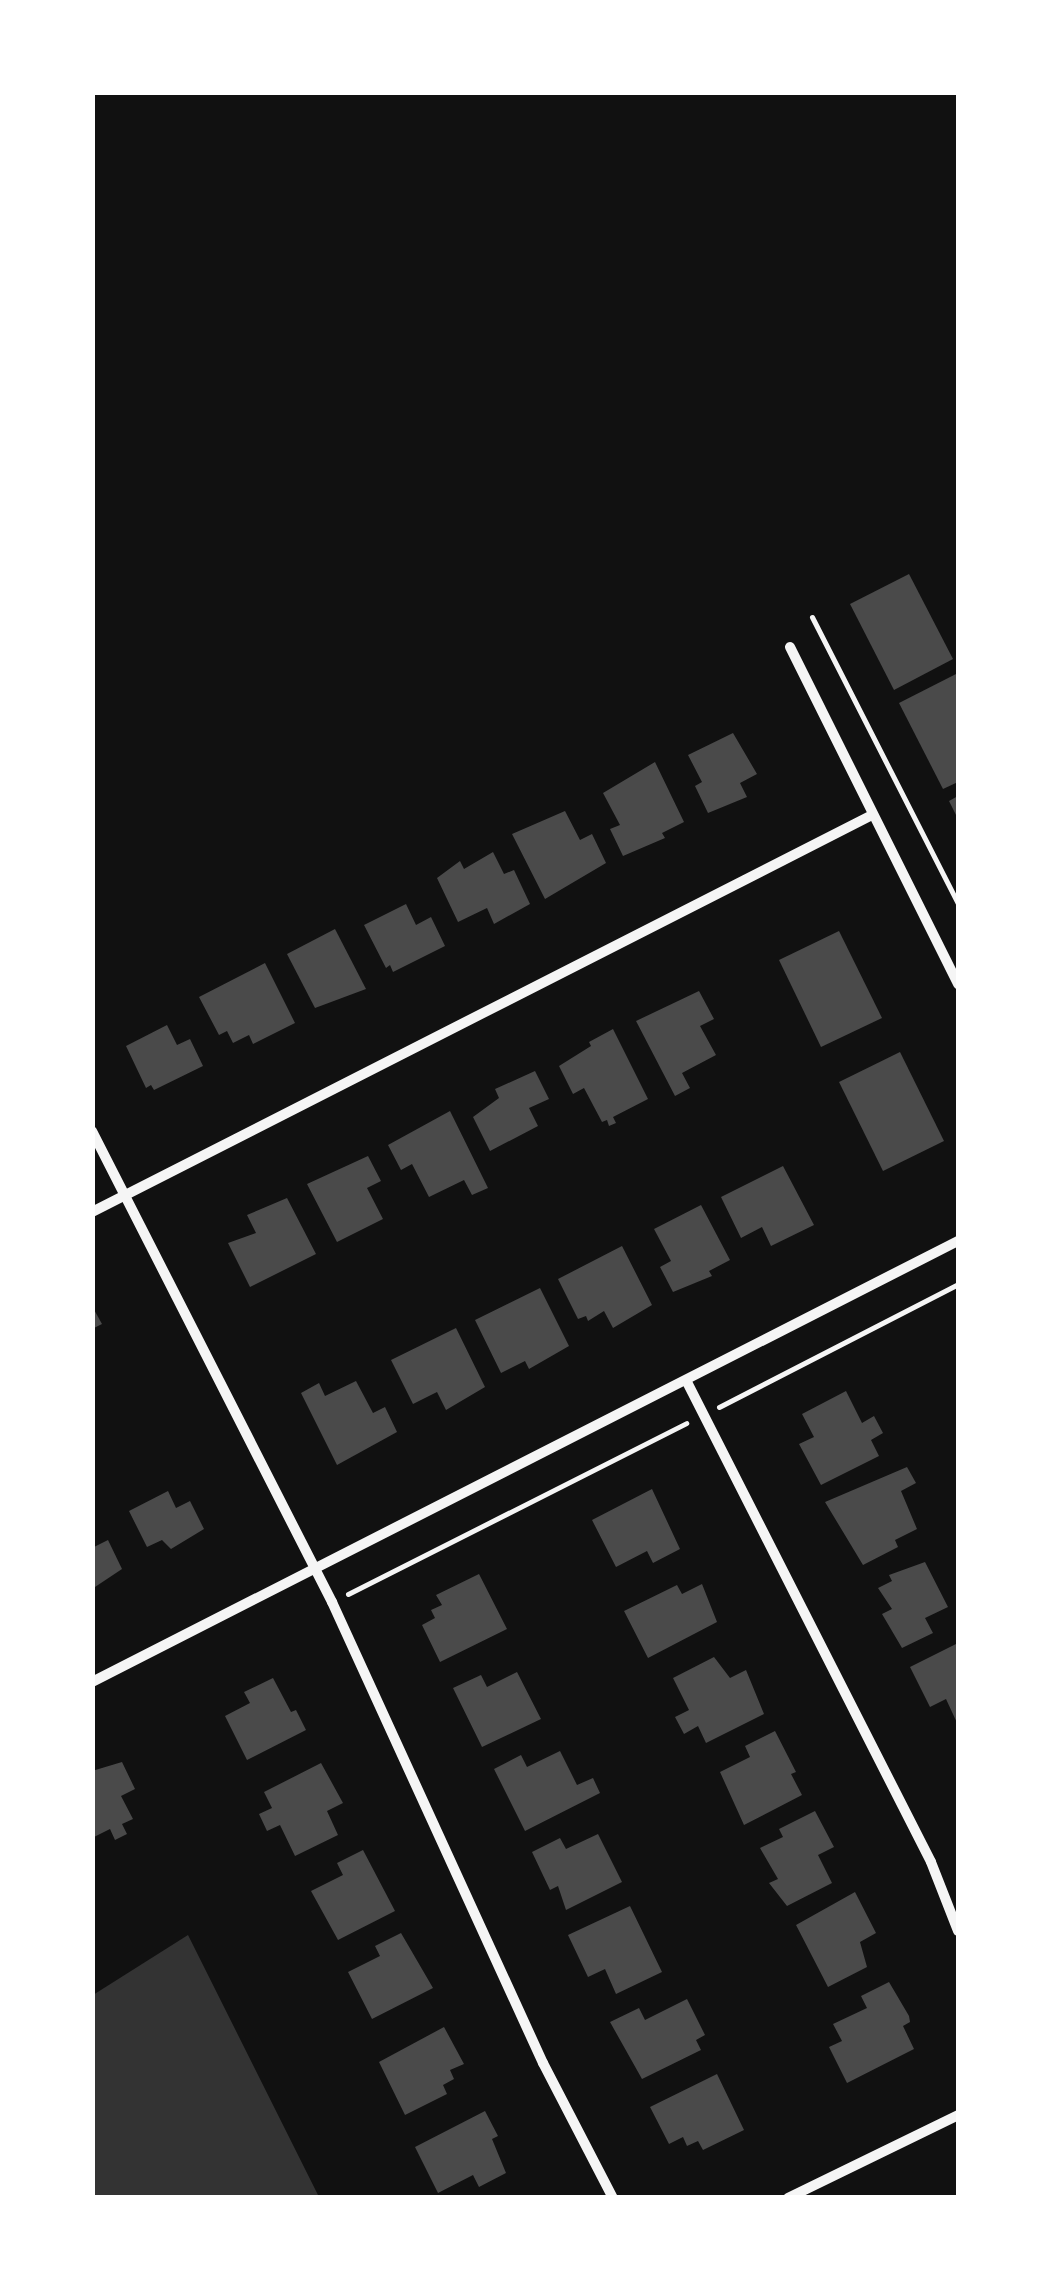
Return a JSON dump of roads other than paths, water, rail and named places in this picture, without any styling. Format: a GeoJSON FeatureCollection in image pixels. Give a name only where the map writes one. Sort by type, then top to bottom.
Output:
{"type":"FeatureCollection","features":[{"type":"Feature","properties":{"kind":"street"},"geometry":{"type":"LineString","coordinates":[[790,647],[958,984]]}},
{"type":"Feature","properties":{"kind":"street"},"geometry":{"type":"LineString","coordinates":[[92,1212],[872,815]]}},
{"type":"Feature","properties":{"kind":"street"},"geometry":{"type":"LineString","coordinates":[[92,1131],[332,1602],[543,2063],[613,2198]]}},
{"type":"Feature","properties":{"kind":"street"},"geometry":{"type":"LineString","coordinates":[[92,1682],[958,1241]]}},
{"type":"Feature","properties":{"kind":"street"},"geometry":{"type":"LineString","coordinates":[[687,1382],[931,1862],[958,1931]]}},
{"type":"Feature","properties":{"kind":"street"},"geometry":{"type":"LineString","coordinates":[[788,2198],[958,2115]]}}]}
